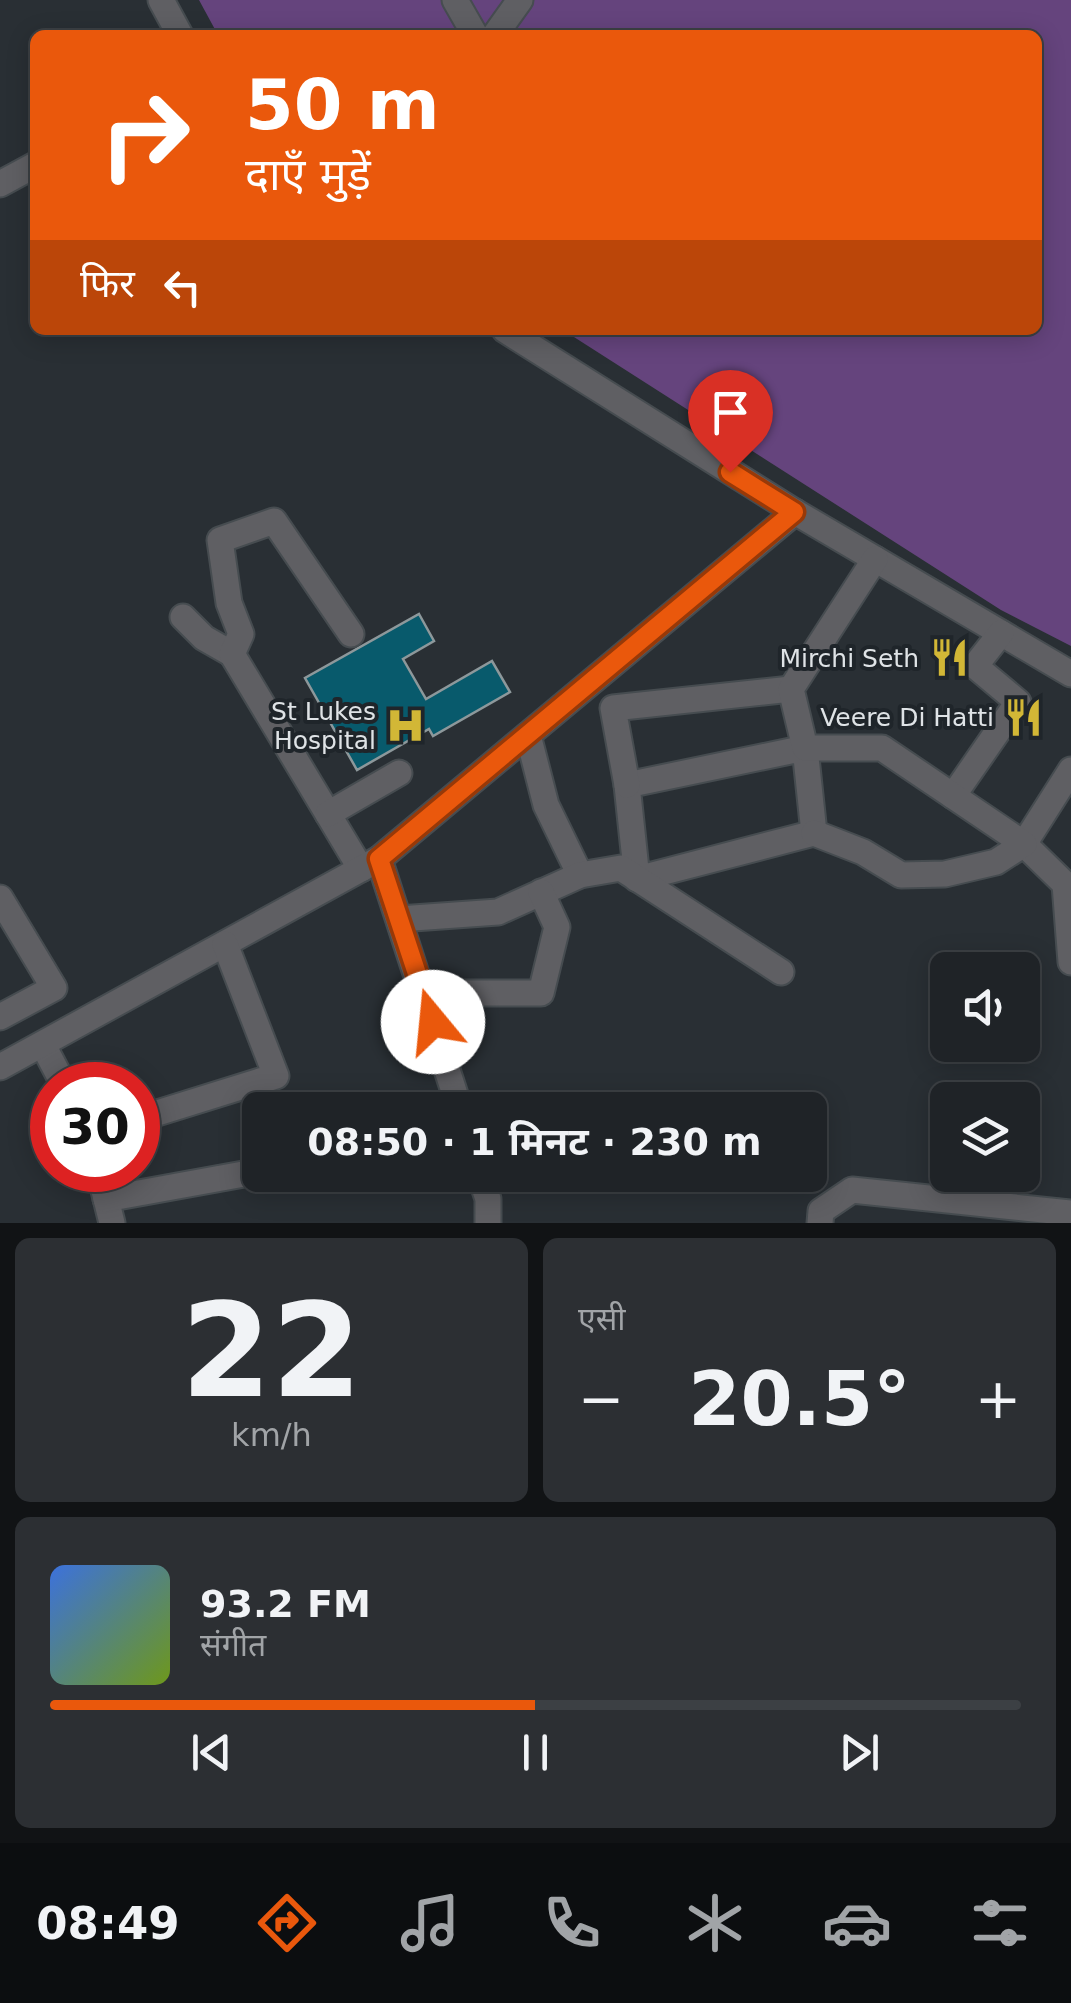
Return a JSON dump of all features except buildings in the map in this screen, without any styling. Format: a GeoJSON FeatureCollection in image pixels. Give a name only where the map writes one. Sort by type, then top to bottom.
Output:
{"type":"FeatureCollection","features":[{"type":"Feature","properties":{"kind":"street"},"geometry":{"type":"LineString","coordinates":[[161,0],[177,30]]}},
{"type":"Feature","properties":{"kind":"street"},"geometry":{"type":"LineString","coordinates":[[455,0],[472,30]]}},
{"type":"Feature","properties":{"kind":"street"},"geometry":{"type":"LineString","coordinates":[[499,30],[520,0]]}},
{"type":"Feature","properties":{"kind":"street"},"geometry":{"type":"LineString","coordinates":[[0,184],[30,168]]}},
{"type":"Feature","properties":{"kind":"street"},"geometry":{"type":"LineString","coordinates":[[513,335],[794,512],[1071,674]]}},
{"type":"Feature","properties":{"kind":"street"},"geometry":{"type":"LineString","coordinates":[[0,1068],[370,864],[794,512]]}},
{"type":"Feature","properties":{"kind":"street"},"geometry":{"type":"LineString","coordinates":[[232,654],[241,634],[230,603],[220,540],[274,521],[352,634]]}},
{"type":"Feature","properties":{"kind":"street"},"geometry":{"type":"LineString","coordinates":[[814,832],[805,748],[791,689],[875,559]]}},
{"type":"Feature","properties":{"kind":"street"},"geometry":{"type":"LineString","coordinates":[[183,617],[204,638],[232,654],[328,814],[370,864],[400,918],[454,1092]]}},
{"type":"Feature","properties":{"kind":"street"},"geometry":{"type":"LineString","coordinates":[[953,796],[1018,702],[975,666],[1001,633]]}},
{"type":"Feature","properties":{"kind":"street"},"geometry":{"type":"LineString","coordinates":[[637,879],[627,785],[613,708],[791,689]]}},
{"type":"Feature","properties":{"kind":"street"},"geometry":{"type":"LineString","coordinates":[[528,735],[546,805],[580,875]]}},
{"type":"Feature","properties":{"kind":"street"},"geometry":{"type":"LineString","coordinates":[[627,785],[805,748],[882,748],[1024,844],[1065,884],[1071,962]]}},
{"type":"Feature","properties":{"kind":"street"},"geometry":{"type":"LineString","coordinates":[[637,879],[814,832],[863,852],[901,874],[962,870],[996,862],[1024,844],[1071,770]]}},
{"type":"Feature","properties":{"kind":"street"},"geometry":{"type":"LineString","coordinates":[[328,814],[399,773]]}},
{"type":"Feature","properties":{"kind":"street"},"geometry":{"type":"LineString","coordinates":[[400,918],[498,912],[580,875],[620,868],[781,972]]}},
{"type":"Feature","properties":{"kind":"street"},"geometry":{"type":"LineString","coordinates":[[424,993],[541,993],[557,927],[541,892]]}},
{"type":"Feature","properties":{"kind":"street"},"geometry":{"type":"LineString","coordinates":[[0,898],[9,932],[78,1025]]}},
{"type":"Feature","properties":{"kind":"street"},"geometry":{"type":"LineString","coordinates":[[160,1112],[276,1076],[225,944]]}},
{"type":"Feature","properties":{"kind":"street"},"geometry":{"type":"LineString","coordinates":[[0,1017],[54,988]]}},
{"type":"Feature","properties":{"kind":"street"},"geometry":{"type":"LineString","coordinates":[[43,1044],[52,1062]]}},
{"type":"Feature","properties":{"kind":"street"},"geometry":{"type":"LineString","coordinates":[[109,1211],[242,1176]]}},
{"type":"Feature","properties":{"kind":"street"},"geometry":{"type":"LineString","coordinates":[[820,1223],[821,1212],[852,1190],[1071,1214]]}},
{"type":"Feature","properties":{"kind":"street"},"geometry":{"type":"LineString","coordinates":[[486,1192],[488,1223]]}},
{"type":"Feature","properties":{"kind":"shaded area"},"geometry":{"type":"Polygon","coordinates":[[[199,0],[1071,0],[1071,646],[1001,610],[571,335],[1042,335],[1042,30],[215,30],[199,0]]]}},
{"type":"Feature","properties":{"kind":"place","name":"Mirchi Seth"},"geometry":{"type":"Point","coordinates":[949,658]}},
{"type":"Feature","properties":{"kind":"place","name":"Veere Di Hatti"},"geometry":{"type":"Point","coordinates":[1024,717]}},
{"type":"Feature","properties":{"kind":"place","name":"St Lukes Hospital"},"geometry":{"type":"Point","coordinates":[406,725]}},
{"type":"Feature","properties":{"kind":"route"},"geometry":{"type":"LineString","coordinates":[[433,1022],[379,859],[794,512],[730,472]]}}]}
